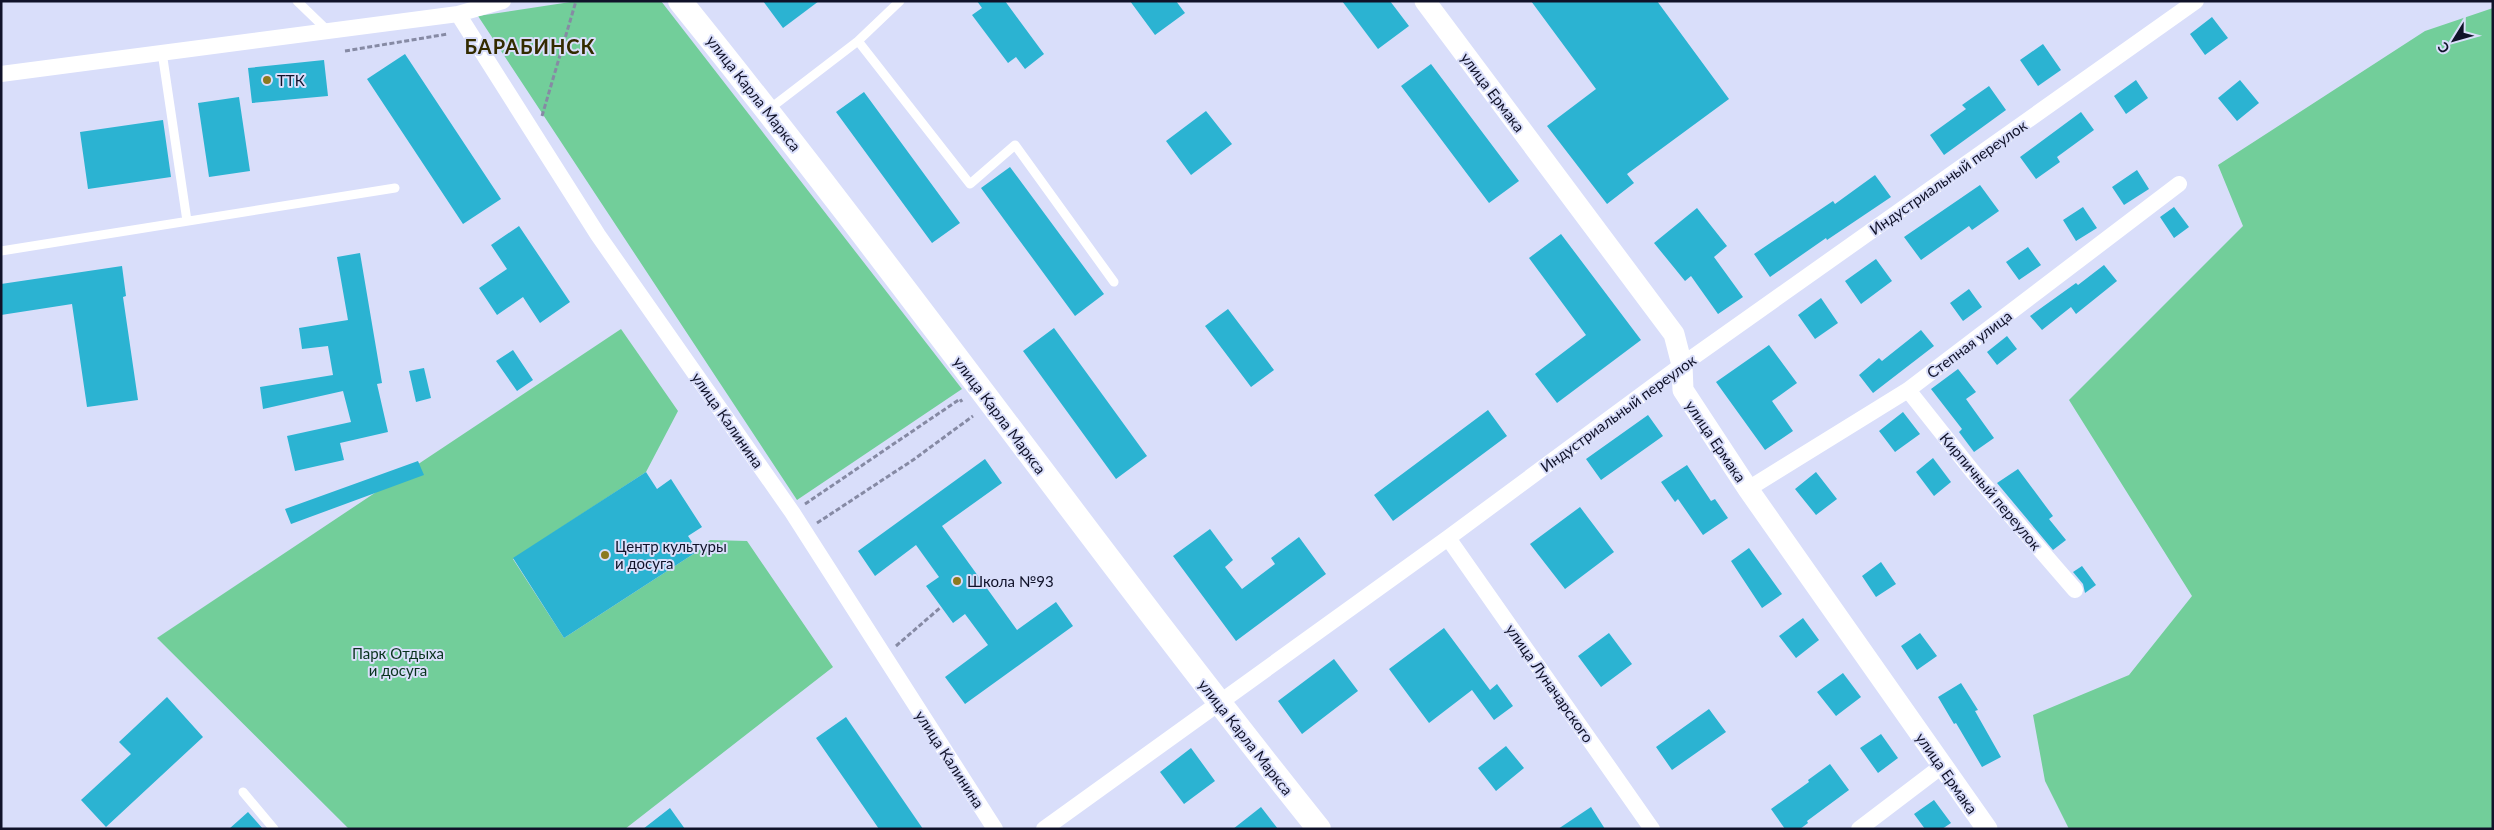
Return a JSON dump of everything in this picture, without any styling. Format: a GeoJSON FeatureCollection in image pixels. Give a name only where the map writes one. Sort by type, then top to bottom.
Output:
{"type":"FeatureCollection","features":[{"type":"Feature","properties":{"kind":"main road","name":"улица Карла Маркса"},"geometry":{"type":"LineString","coordinates":[[680,1],[768,110],[1219,704],[1319,829]]}},
{"type":"Feature","properties":{"kind":"street"},"geometry":{"type":"LineString","coordinates":[[4,71],[458,14],[503,1]]}},
{"type":"Feature","properties":{"kind":"street","name":"улица Ермака"},"geometry":{"type":"LineString","coordinates":[[1425,1],[1674,334],[1682,365],[1683,390],[1748,489],[1987,829]]}},
{"type":"Feature","properties":{"kind":"street","name":"Индустриальный переулок"},"geometry":{"type":"LineString","coordinates":[[1044,829],[1448,538],[1682,365],[2196,1]]}},
{"type":"Feature","properties":{"kind":"street","name":"улица Калинина"},"geometry":{"type":"LineString","coordinates":[[458,14],[598,236],[792,512],[995,829]]}},
{"type":"Feature","properties":{"kind":"street","name":"Степная улица"},"geometry":{"type":"LineString","coordinates":[[1748,489],[1908,390],[2179,184]]}},
{"type":"Feature","properties":{"kind":"street","name":"Кирпичный переулок"},"geometry":{"type":"LineString","coordinates":[[1908,390],[1973,472],[2075,590]]}},
{"type":"Feature","properties":{"kind":"street","name":"улица Луначарского"},"geometry":{"type":"LineString","coordinates":[[1448,538],[1652,829]]}},
{"type":"Feature","properties":{"kind":"street"},"geometry":{"type":"LineString","coordinates":[[1859,829],[1942,766]]}},
{"type":"Feature","properties":{"kind":"lane"},"geometry":{"type":"LineString","coordinates":[[297,1],[328,30]]}},
{"type":"Feature","properties":{"kind":"lane"},"geometry":{"type":"LineString","coordinates":[[768,110],[858,41],[900,1]]}},
{"type":"Feature","properties":{"kind":"lane"},"geometry":{"type":"LineString","coordinates":[[858,41],[970,184],[1015,144],[1114,282]]}},
{"type":"Feature","properties":{"kind":"lane"},"geometry":{"type":"LineString","coordinates":[[162,52],[187,221]]}},
{"type":"Feature","properties":{"kind":"lane"},"geometry":{"type":"LineString","coordinates":[[1,251],[395,188]]}},
{"type":"Feature","properties":{"kind":"lane"},"geometry":{"type":"LineString","coordinates":[[243,792],[274,829]]}},
{"type":"Feature","properties":{"kind":"path"},"geometry":{"type":"LineString","coordinates":[[536,138],[576,1]]}},
{"type":"Feature","properties":{"kind":"path"},"geometry":{"type":"LineString","coordinates":[[345,51],[434,38],[468,29]]}},
{"type":"Feature","properties":{"kind":"path"},"geometry":{"type":"LineString","coordinates":[[792,512],[960,399]]}},
{"type":"Feature","properties":{"kind":"path"},"geometry":{"type":"LineString","coordinates":[[804,532],[913,460],[973,416]]}},
{"type":"Feature","properties":{"kind":"path"},"geometry":{"type":"LineString","coordinates":[[884,656],[942,607]]}},
{"type":"Feature","properties":{"kind":"green space"},"geometry":{"type":"Polygon","coordinates":[[[577,1],[661,1],[962,389],[797,500],[478,16],[577,1]]]}},
{"type":"Feature","properties":{"kind":"green space"},"geometry":{"type":"Polygon","coordinates":[[[2493,8],[2493,829],[2069,829],[2045,781],[2033,715],[2129,675],[2192,596],[2069,400],[2243,226],[2218,165],[2425,31],[2493,8]]]}},
{"type":"Feature","properties":{"kind":"green space","name":"Парк Отдыха и досуга"},"geometry":{"type":"Polygon","coordinates":[[[621,329],[678,411],[646,472],[513,559],[564,638],[698,551],[710,540],[747,541],[833,667],[625,829],[349,829],[157,638],[621,329]]]}},
{"type":"Feature","properties":{"kind":"building"},"geometry":{"type":"Polygon","coordinates":[[[763,1],[819,1],[783,28],[763,1]]]}},
{"type":"Feature","properties":{"kind":"building"},"geometry":{"type":"Polygon","coordinates":[[[977,1],[1005,1],[1044,54],[1025,69],[1016,57],[1008,63],[972,15],[982,8],[977,1]]]}},
{"type":"Feature","properties":{"kind":"building"},"geometry":{"type":"Polygon","coordinates":[[[1130,1],[1176,1],[1185,13],[1155,35],[1130,1]]]}},
{"type":"Feature","properties":{"kind":"building"},"geometry":{"type":"Polygon","coordinates":[[[1342,1],[1390,1],[1409,26],[1378,49],[1342,1]]]}},
{"type":"Feature","properties":{"kind":"building"},"geometry":{"type":"Polygon","coordinates":[[[1531,1],[1657,1],[1729,99],[1627,174],[1634,183],[1607,204],[1547,126],[1596,89],[1531,1]]]}},
{"type":"Feature","properties":{"kind":"building"},"geometry":{"type":"Polygon","coordinates":[[[2212,17],[2228,38],[2205,55],[2190,34],[2212,17]]]}},
{"type":"Feature","properties":{"kind":"building"},"geometry":{"type":"Polygon","coordinates":[[[2043,44],[2061,70],[2038,86],[2020,60],[2043,44]]]}},
{"type":"Feature","properties":{"kind":"building"},"geometry":{"type":"Polygon","coordinates":[[[405,54],[501,199],[463,224],[367,79],[405,54]]]}},
{"type":"Feature","properties":{"kind":"building"},"geometry":{"type":"Polygon","coordinates":[[[324,60],[328,96],[252,103],[248,68],[324,60]]]}},
{"type":"Feature","properties":{"kind":"building"},"geometry":{"type":"Polygon","coordinates":[[[1431,64],[1519,181],[1489,203],[1401,86],[1431,64]]]}},
{"type":"Feature","properties":{"kind":"building"},"geometry":{"type":"Polygon","coordinates":[[[2136,80],[2148,98],[2126,114],[2114,96],[2136,80]]]}},
{"type":"Feature","properties":{"kind":"building"},"geometry":{"type":"Polygon","coordinates":[[[2240,80],[2259,103],[2237,121],[2218,98],[2240,80]]]}},
{"type":"Feature","properties":{"kind":"building"},"geometry":{"type":"Polygon","coordinates":[[[1989,86],[2006,110],[1944,155],[1930,135],[1966,109],[1962,105],[1989,86]]]}},
{"type":"Feature","properties":{"kind":"building"},"geometry":{"type":"Polygon","coordinates":[[[864,92],[960,223],[932,243],[836,112],[864,92]]]}},
{"type":"Feature","properties":{"kind":"building"},"geometry":{"type":"Polygon","coordinates":[[[239,97],[250,171],[209,177],[198,103],[239,97]]]}},
{"type":"Feature","properties":{"kind":"building"},"geometry":{"type":"Polygon","coordinates":[[[1206,111],[1232,144],[1191,175],[1166,141],[1206,111]]]}},
{"type":"Feature","properties":{"kind":"building"},"geometry":{"type":"Polygon","coordinates":[[[2081,112],[2094,130],[2057,157],[2060,162],[2036,179],[2020,157],[2081,112]]]}},
{"type":"Feature","properties":{"kind":"building"},"geometry":{"type":"Polygon","coordinates":[[[163,120],[171,177],[88,189],[80,132],[163,120]]]}},
{"type":"Feature","properties":{"kind":"building"},"geometry":{"type":"Polygon","coordinates":[[[1010,167],[1104,294],[1075,316],[981,188],[1010,167]]]}},
{"type":"Feature","properties":{"kind":"building"},"geometry":{"type":"Polygon","coordinates":[[[2137,170],[2149,189],[2124,205],[2112,187],[2137,170]]]}},
{"type":"Feature","properties":{"kind":"building"},"geometry":{"type":"Polygon","coordinates":[[[1875,175],[1891,197],[1827,240],[1826,238],[1770,277],[1754,254],[1833,201],[1835,204],[1875,175]]]}},
{"type":"Feature","properties":{"kind":"building"},"geometry":{"type":"Polygon","coordinates":[[[1980,185],[1999,211],[1972,230],[1969,226],[1921,260],[1904,237],[1980,185]]]}},
{"type":"Feature","properties":{"kind":"building"},"geometry":{"type":"Polygon","coordinates":[[[2083,207],[2097,228],[2076,241],[2063,220],[2083,207]]]}},
{"type":"Feature","properties":{"kind":"building"},"geometry":{"type":"Polygon","coordinates":[[[2174,207],[2189,227],[2174,238],[2160,217],[2174,207]]]}},
{"type":"Feature","properties":{"kind":"building"},"geometry":{"type":"Polygon","coordinates":[[[1697,208],[1727,246],[1714,257],[1743,297],[1718,314],[1691,276],[1685,281],[1654,243],[1697,208]]]}},
{"type":"Feature","properties":{"kind":"building"},"geometry":{"type":"Polygon","coordinates":[[[519,226],[570,302],[540,323],[523,297],[497,315],[479,288],[507,269],[491,245],[519,226]]]}},
{"type":"Feature","properties":{"kind":"building"},"geometry":{"type":"Polygon","coordinates":[[[1561,234],[1641,340],[1557,403],[1535,374],[1586,335],[1529,258],[1561,234]]]}},
{"type":"Feature","properties":{"kind":"building"},"geometry":{"type":"Polygon","coordinates":[[[2028,247],[2041,265],[2019,280],[2006,262],[2028,247]]]}},
{"type":"Feature","properties":{"kind":"building"},"geometry":{"type":"Polygon","coordinates":[[[360,253],[382,383],[377,384],[388,432],[340,443],[344,460],[295,471],[287,436],[351,422],[343,391],[263,409],[260,387],[333,375],[328,346],[302,349],[299,328],[348,320],[337,257],[360,253]]]}},
{"type":"Feature","properties":{"kind":"building"},"geometry":{"type":"Polygon","coordinates":[[[1876,259],[1892,281],[1861,304],[1845,281],[1876,259]]]}},
{"type":"Feature","properties":{"kind":"building"},"geometry":{"type":"Polygon","coordinates":[[[2104,265],[2117,281],[2076,314],[2071,307],[2042,330],[2030,316],[2076,283],[2078,285],[2104,265]]]}},
{"type":"Feature","properties":{"kind":"building"},"geometry":{"type":"Polygon","coordinates":[[[122,266],[126,296],[123,297],[138,400],[87,407],[72,304],[1,315],[1,284],[122,266]]]}},
{"type":"Feature","properties":{"kind":"building"},"geometry":{"type":"Polygon","coordinates":[[[1969,289],[1982,307],[1963,321],[1950,303],[1969,289]]]}},
{"type":"Feature","properties":{"kind":"building"},"geometry":{"type":"Polygon","coordinates":[[[1821,298],[1838,323],[1815,339],[1798,315],[1821,298]]]}},
{"type":"Feature","properties":{"kind":"building"},"geometry":{"type":"Polygon","coordinates":[[[1228,309],[1274,370],[1251,387],[1205,326],[1228,309]]]}},
{"type":"Feature","properties":{"kind":"building"},"geometry":{"type":"Polygon","coordinates":[[[1054,328],[1147,456],[1116,479],[1023,351],[1054,328]]]}},
{"type":"Feature","properties":{"kind":"building"},"geometry":{"type":"Polygon","coordinates":[[[1921,330],[1934,346],[1873,393],[1859,375],[1879,358],[1882,361],[1921,330]]]}},
{"type":"Feature","properties":{"kind":"building"},"geometry":{"type":"Polygon","coordinates":[[[2007,336],[2017,349],[1997,365],[1987,352],[2007,336]]]}},
{"type":"Feature","properties":{"kind":"building"},"geometry":{"type":"Polygon","coordinates":[[[1769,345],[1797,383],[1772,401],[1793,431],[1765,450],[1716,382],[1769,345]]]}},
{"type":"Feature","properties":{"kind":"building"},"geometry":{"type":"Polygon","coordinates":[[[513,350],[533,380],[517,391],[496,361],[513,350]]]}},
{"type":"Feature","properties":{"kind":"building"},"geometry":{"type":"Polygon","coordinates":[[[424,368],[431,398],[416,402],[409,371],[424,368]]]}},
{"type":"Feature","properties":{"kind":"building"},"geometry":{"type":"Polygon","coordinates":[[[1958,369],[1976,392],[1966,399],[1994,438],[1974,452],[1959,432],[1962,429],[1931,389],[1958,369]]]}},
{"type":"Feature","properties":{"kind":"building"},"geometry":{"type":"Polygon","coordinates":[[[1488,410],[1507,436],[1393,521],[1374,495],[1488,410]]]}},
{"type":"Feature","properties":{"kind":"building"},"geometry":{"type":"Polygon","coordinates":[[[1903,412],[1920,434],[1895,452],[1879,431],[1903,412]]]}},
{"type":"Feature","properties":{"kind":"building"},"geometry":{"type":"Polygon","coordinates":[[[1648,415],[1663,436],[1601,480],[1586,459],[1648,415]]]}},
{"type":"Feature","properties":{"kind":"building"},"geometry":{"type":"Polygon","coordinates":[[[1933,458],[1951,482],[1934,496],[1916,472],[1933,458]]]}},
{"type":"Feature","properties":{"kind":"building","name":"Школа №93"},"geometry":{"type":"Polygon","coordinates":[[[985,459],[1002,483],[942,526],[1017,630],[1056,602],[1073,626],[965,704],[945,677],[988,645],[965,614],[953,623],[926,586],[939,577],[916,545],[875,576],[858,551],[985,459]]]}},
{"type":"Feature","properties":{"kind":"building"},"geometry":{"type":"Polygon","coordinates":[[[418,461],[424,475],[291,524],[285,509],[418,461]]]}},
{"type":"Feature","properties":{"kind":"building"},"geometry":{"type":"Polygon","coordinates":[[[1687,465],[1711,501],[1715,499],[1728,518],[1703,535],[1678,499],[1675,502],[1661,482],[1687,465]]]}},
{"type":"Feature","properties":{"kind":"building"},"geometry":{"type":"Polygon","coordinates":[[[2018,469],[2053,516],[2049,519],[2066,540],[2053,550],[1997,483],[2018,469]]]}},
{"type":"Feature","properties":{"kind":"building","name":"Центр культуры и досуга"},"geometry":{"type":"Polygon","coordinates":[[[646,472],[657,489],[671,479],[702,527],[688,536],[698,551],[564,638],[513,558],[646,472]]]}},
{"type":"Feature","properties":{"kind":"building"},"geometry":{"type":"Polygon","coordinates":[[[1816,472],[1837,499],[1816,515],[1795,489],[1816,472]]]}},
{"type":"Feature","properties":{"kind":"building"},"geometry":{"type":"Polygon","coordinates":[[[1580,507],[1614,552],[1565,589],[1530,544],[1580,507]]]}},
{"type":"Feature","properties":{"kind":"building"},"geometry":{"type":"Polygon","coordinates":[[[1210,529],[1233,560],[1225,567],[1242,589],[1275,564],[1271,558],[1299,537],[1326,574],[1236,641],[1173,556],[1210,529]]]}},
{"type":"Feature","properties":{"kind":"building"},"geometry":{"type":"Polygon","coordinates":[[[1749,548],[1782,594],[1762,608],[1731,561],[1749,548]]]}},
{"type":"Feature","properties":{"kind":"building"},"geometry":{"type":"Polygon","coordinates":[[[1881,562],[1896,584],[1876,597],[1862,576],[1881,562]]]}},
{"type":"Feature","properties":{"kind":"building"},"geometry":{"type":"Polygon","coordinates":[[[2082,566],[2096,585],[2085,593],[2083,584],[2073,572],[2082,566]]]}},
{"type":"Feature","properties":{"kind":"building"},"geometry":{"type":"Polygon","coordinates":[[[1803,618],[1819,640],[1796,658],[1779,636],[1803,618]]]}},
{"type":"Feature","properties":{"kind":"building"},"geometry":{"type":"Polygon","coordinates":[[[1444,628],[1490,690],[1497,684],[1513,706],[1494,720],[1472,690],[1429,723],[1389,669],[1444,628]]]}},
{"type":"Feature","properties":{"kind":"building"},"geometry":{"type":"Polygon","coordinates":[[[1609,633],[1632,664],[1601,687],[1578,656],[1609,633]]]}},
{"type":"Feature","properties":{"kind":"building"},"geometry":{"type":"Polygon","coordinates":[[[1920,633],[1937,656],[1917,670],[1901,646],[1920,633]]]}},
{"type":"Feature","properties":{"kind":"building"},"geometry":{"type":"Polygon","coordinates":[[[1334,659],[1358,691],[1302,734],[1278,701],[1334,659]]]}},
{"type":"Feature","properties":{"kind":"building"},"geometry":{"type":"Polygon","coordinates":[[[1843,673],[1861,697],[1836,716],[1817,692],[1843,673]]]}},
{"type":"Feature","properties":{"kind":"building"},"geometry":{"type":"Polygon","coordinates":[[[1961,683],[1978,710],[1975,711],[2001,757],[1982,767],[1938,697],[1961,683]]]}},
{"type":"Feature","properties":{"kind":"building"},"geometry":{"type":"Polygon","coordinates":[[[167,697],[203,737],[106,827],[81,800],[131,754],[119,742],[167,697]]]}},
{"type":"Feature","properties":{"kind":"building"},"geometry":{"type":"Polygon","coordinates":[[[1709,709],[1726,732],[1672,770],[1656,747],[1709,709]]]}},
{"type":"Feature","properties":{"kind":"building"},"geometry":{"type":"Polygon","coordinates":[[[846,717],[923,829],[879,829],[816,738],[846,717]]]}},
{"type":"Feature","properties":{"kind":"building"},"geometry":{"type":"Polygon","coordinates":[[[1881,734],[1898,758],[1878,773],[1860,748],[1881,734]]]}},
{"type":"Feature","properties":{"kind":"building"},"geometry":{"type":"Polygon","coordinates":[[[1506,746],[1524,768],[1496,791],[1478,768],[1506,746]]]}},
{"type":"Feature","properties":{"kind":"building"},"geometry":{"type":"Polygon","coordinates":[[[1191,748],[1215,781],[1184,804],[1160,772],[1191,748]]]}},
{"type":"Feature","properties":{"kind":"building"},"geometry":{"type":"Polygon","coordinates":[[[1830,764],[1849,790],[1807,821],[1808,823],[1800,829],[1785,829],[1771,809],[1809,782],[1808,780],[1830,764]]]}},
{"type":"Feature","properties":{"kind":"building"},"geometry":{"type":"Polygon","coordinates":[[[1934,800],[1951,823],[1942,829],[1925,829],[1914,814],[1934,800]]]}},
{"type":"Feature","properties":{"kind":"building"},"geometry":{"type":"Polygon","coordinates":[[[1261,807],[1278,829],[1233,829],[1261,807]]]}},
{"type":"Feature","properties":{"kind":"building"},"geometry":{"type":"Polygon","coordinates":[[[1591,807],[1605,829],[1558,829],[1591,807]]]}},
{"type":"Feature","properties":{"kind":"building"},"geometry":{"type":"Polygon","coordinates":[[[670,808],[685,829],[643,829],[670,808]]]}},
{"type":"Feature","properties":{"kind":"building"},"geometry":{"type":"Polygon","coordinates":[[[248,812],[263,829],[229,829],[248,812]]]}},
{"type":"Feature","properties":{"kind":"place","name":"ТТК"},"geometry":{"type":"Point","coordinates":[267,80]}},
{"type":"Feature","properties":{"kind":"place","name":"Центр культуры и досуга"},"geometry":{"type":"Point","coordinates":[605,555]}},
{"type":"Feature","properties":{"kind":"place","name":"Школа №93"},"geometry":{"type":"Point","coordinates":[957,581]}},
{"type":"Feature","properties":{"kind":"district","name":"БАРАБИНСК"},"geometry":{"type":"Point","coordinates":[530,46]}}]}
